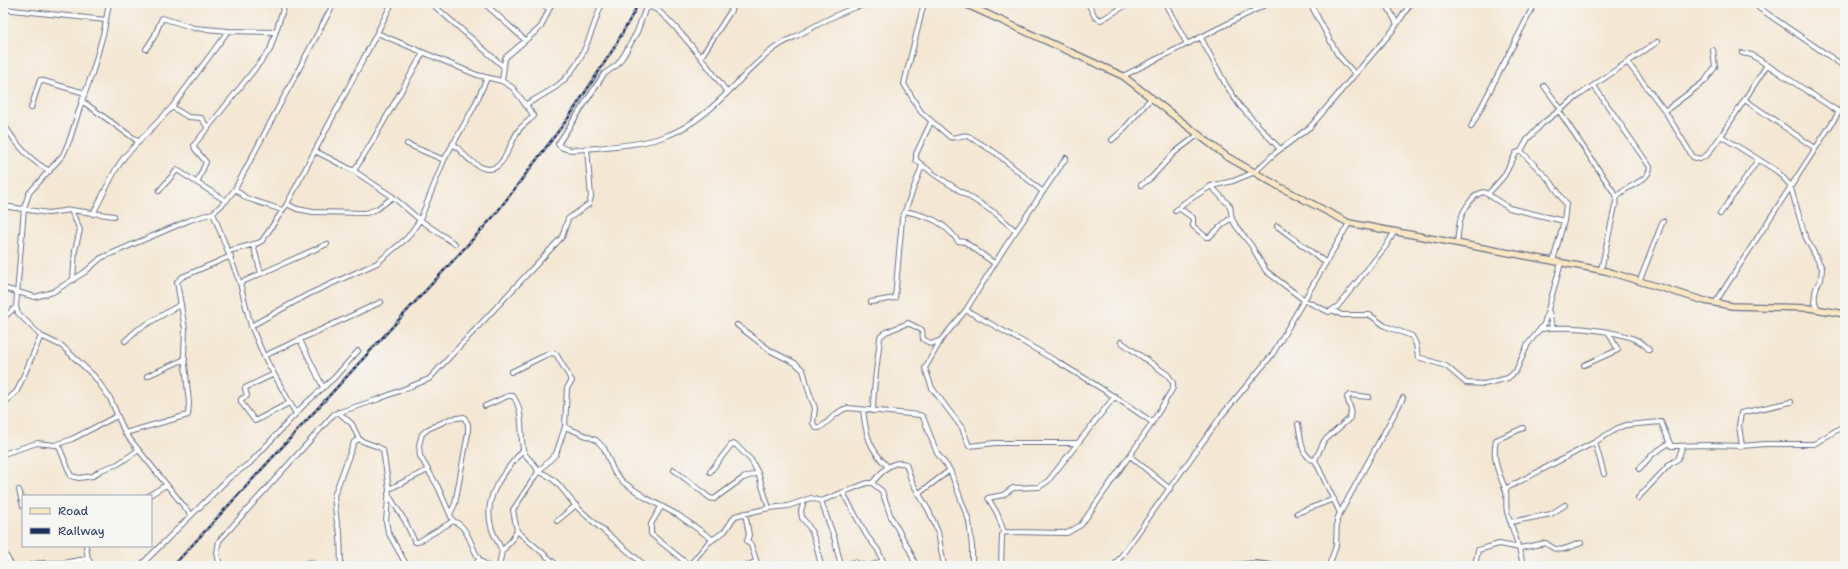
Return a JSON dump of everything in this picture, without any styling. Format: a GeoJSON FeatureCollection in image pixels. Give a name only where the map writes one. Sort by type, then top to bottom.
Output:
{"type":"FeatureCollection","features":[{"type":"Feature","properties":{"kind":"street"},"geometry":{"type":"LineString","coordinates":[[109,3],[92,74],[70,139],[63,154],[50,171],[29,193],[24,208],[16,307],[18,313],[41,336],[62,346],[87,368],[110,398],[124,433],[137,451],[191,515]]}},
{"type":"Feature","properties":{"kind":"street"},"geometry":{"type":"LineString","coordinates":[[197,182],[206,162],[195,149],[194,145],[270,50],[285,3]]}},
{"type":"Feature","properties":{"kind":"street"},"geometry":{"type":"LineString","coordinates":[[3,288],[16,293],[40,297],[54,292],[102,258],[190,220],[213,213],[226,201],[235,189],[333,3],[325,3]]}},
{"type":"Feature","properties":{"kind":"street"},"geometry":{"type":"LineString","coordinates":[[124,433],[188,415],[189,403],[184,359],[185,329],[178,279],[230,253],[253,245],[262,240],[287,204],[378,33],[392,3]]}},
{"type":"Feature","properties":{"kind":"street"},"geometry":{"type":"LineString","coordinates":[[431,3],[504,67]]}},
{"type":"Feature","properties":{"kind":"street"},"geometry":{"type":"LineString","coordinates":[[484,3],[525,40]]}},
{"type":"Feature","properties":{"kind":"street"},"geometry":{"type":"LineString","coordinates":[[502,81],[505,58],[541,27],[551,5],[534,3]]}},
{"type":"Feature","properties":{"kind":"street"},"geometry":{"type":"LineString","coordinates":[[525,105],[558,85],[574,68],[586,46],[602,3]]}},
{"type":"Feature","properties":{"kind":"street"},"geometry":{"type":"LineString","coordinates":[[701,56],[736,3]]}},
{"type":"Feature","properties":{"kind":"street"},"geometry":{"type":"LineString","coordinates":[[727,92],[701,56],[657,9],[653,7],[647,8],[624,55],[617,64],[604,74],[558,144],[564,148],[570,149],[587,148],[646,142],[668,136],[695,122],[727,92],[744,74],[775,47],[858,6],[884,3]]}},
{"type":"Feature","properties":{"kind":"street"},"geometry":{"type":"LineString","coordinates":[[924,3],[903,80],[909,94],[921,112],[950,137],[954,138],[964,134],[968,136],[996,153],[1043,192]]}},
{"type":"Feature","properties":{"kind":"street"},"geometry":{"type":"LineString","coordinates":[[963,3],[1123,76],[1152,97],[1226,156],[1286,191],[1349,223],[1601,270],[1640,280],[1715,303],[1732,306],[1809,308],[1845,314]]}},
{"type":"Feature","properties":{"kind":"street"},"geometry":{"type":"LineString","coordinates":[[1088,3],[1095,17],[1101,20],[1130,3]]}},
{"type":"Feature","properties":{"kind":"street"},"geometry":{"type":"LineString","coordinates":[[1165,3],[1187,44]]}},
{"type":"Feature","properties":{"kind":"street"},"geometry":{"type":"LineString","coordinates":[[1123,76],[1269,3]]}},
{"type":"Feature","properties":{"kind":"street"},"geometry":{"type":"LineString","coordinates":[[1310,3],[1338,55],[1355,74]]}},
{"type":"Feature","properties":{"kind":"street"},"geometry":{"type":"LineString","coordinates":[[1386,3],[1397,24]]}},
{"type":"Feature","properties":{"kind":"street"},"geometry":{"type":"LineString","coordinates":[[1232,219],[1228,220],[1209,237],[1206,237],[1193,226],[1193,218],[1177,209],[1212,186],[1233,181],[1255,172],[1310,127],[1397,24],[1411,3]]}},
{"type":"Feature","properties":{"kind":"street"},"geometry":{"type":"LineString","coordinates":[[1471,127],[1535,3]]}},
{"type":"Feature","properties":{"kind":"street"},"geometry":{"type":"LineString","coordinates":[[1759,8],[1845,67]]}},
{"type":"Feature","properties":{"kind":"street"},"geometry":{"type":"LineString","coordinates":[[3,9],[106,20]]}},
{"type":"Feature","properties":{"kind":"street"},"geometry":{"type":"LineString","coordinates":[[146,49],[162,18],[194,28],[228,31],[275,32]]}},
{"type":"Feature","properties":{"kind":"street"},"geometry":{"type":"LineString","coordinates":[[93,214],[116,169],[172,107],[228,31]]}},
{"type":"Feature","properties":{"kind":"street"},"geometry":{"type":"LineString","coordinates":[[378,33],[423,53],[487,78],[502,81],[512,88],[534,116],[518,131],[499,165],[488,169],[474,164],[453,144]]}},
{"type":"Feature","properties":{"kind":"street"},"geometry":{"type":"LineString","coordinates":[[1201,38],[1226,85],[1240,106],[1280,150]]}},
{"type":"Feature","properties":{"kind":"street"},"geometry":{"type":"LineString","coordinates":[[1488,194],[1504,176],[1516,153],[1522,150],[1537,128],[1560,110],[1657,42]]}},
{"type":"Feature","properties":{"kind":"street"},"geometry":{"type":"LineString","coordinates":[[1665,111],[1705,81],[1715,67],[1713,50]]}},
{"type":"Feature","properties":{"kind":"street"},"geometry":{"type":"LineString","coordinates":[[354,171],[423,53]]}},
{"type":"Feature","properties":{"kind":"street"},"geometry":{"type":"LineString","coordinates":[[1742,53],[1752,54],[1839,112]]}},
{"type":"Feature","properties":{"kind":"street"},"geometry":{"type":"LineString","coordinates":[[1628,63],[1665,111],[1693,157],[1697,159],[1707,155],[1767,65]]}},
{"type":"Feature","properties":{"kind":"street"},"geometry":{"type":"LineString","coordinates":[[251,326],[310,294],[377,263],[406,238],[420,220],[431,199],[444,160],[474,107],[487,78]]}},
{"type":"Feature","properties":{"kind":"street"},"geometry":{"type":"LineString","coordinates":[[31,108],[40,80],[85,93]]}},
{"type":"Feature","properties":{"kind":"street"},"geometry":{"type":"LineString","coordinates":[[1544,86],[1618,197]]}},
{"type":"Feature","properties":{"kind":"street"},"geometry":{"type":"LineString","coordinates":[[1594,86],[1650,167],[1650,171],[1643,179],[1619,194],[1601,270]]}},
{"type":"Feature","properties":{"kind":"street"},"geometry":{"type":"LineString","coordinates":[[1112,140],[1123,130],[1152,97]]}},
{"type":"Feature","properties":{"kind":"street"},"geometry":{"type":"LineString","coordinates":[[1745,100],[1815,148]]}},
{"type":"Feature","properties":{"kind":"street"},"geometry":{"type":"LineString","coordinates":[[82,101],[139,142]]}},
{"type":"Feature","properties":{"kind":"street"},"geometry":{"type":"LineString","coordinates":[[1715,303],[1845,104]]}},
{"type":"Feature","properties":{"kind":"street"},"geometry":{"type":"LineString","coordinates":[[172,107],[188,117],[201,118],[208,128]]}},
{"type":"Feature","properties":{"kind":"street"},"geometry":{"type":"LineString","coordinates":[[931,122],[915,157],[922,166],[995,213],[1016,230]]}},
{"type":"Feature","properties":{"kind":"street"},"geometry":{"type":"LineString","coordinates":[[3,123],[9,134],[26,152],[41,167],[50,171]]}},
{"type":"Feature","properties":{"kind":"street"},"geometry":{"type":"LineString","coordinates":[[1141,185],[1151,178],[1174,153],[1199,134]]}},
{"type":"Feature","properties":{"kind":"street"},"geometry":{"type":"LineString","coordinates":[[1721,136],[1777,171],[1790,186],[1805,236],[1822,268],[1821,280],[1817,284],[1814,299],[1817,308],[1820,310]]}},
{"type":"Feature","properties":{"kind":"street"},"geometry":{"type":"LineString","coordinates":[[407,144],[444,160]]}},
{"type":"Feature","properties":{"kind":"street"},"geometry":{"type":"LineString","coordinates":[[220,566],[217,553],[218,541],[334,414],[418,384],[435,374],[562,237],[568,219],[589,204],[591,197],[587,148]]}},
{"type":"Feature","properties":{"kind":"street"},"geometry":{"type":"LineString","coordinates":[[1522,150],[1563,198],[1566,204],[1564,221],[1553,261]]}},
{"type":"Feature","properties":{"kind":"street"},"geometry":{"type":"LineString","coordinates":[[315,152],[354,171],[393,197],[420,220],[456,244]]}},
{"type":"Feature","properties":{"kind":"street"},"geometry":{"type":"LineString","coordinates":[[1066,158],[994,263],[966,310],[941,340],[925,368],[932,388],[962,428],[969,446],[995,443],[1077,443]]}},
{"type":"Feature","properties":{"kind":"street"},"geometry":{"type":"LineString","coordinates":[[1720,214],[1758,160]]}},
{"type":"Feature","properties":{"kind":"street"},"geometry":{"type":"LineString","coordinates":[[871,302],[894,298],[902,219],[922,166]]}},
{"type":"Feature","properties":{"kind":"street"},"geometry":{"type":"LineString","coordinates":[[159,191],[177,170],[226,201]]}},
{"type":"Feature","properties":{"kind":"street"},"geometry":{"type":"LineString","coordinates":[[1212,186],[1230,206],[1232,219],[1266,271],[1304,300],[1324,311],[1334,311],[1342,316],[1370,315],[1385,326],[1412,336],[1416,344],[1418,357],[1446,366],[1462,381],[1476,385],[1504,380],[1516,371],[1528,344],[1542,329],[1549,311],[1561,263]]}},
{"type":"Feature","properties":{"kind":"street"},"geometry":{"type":"LineString","coordinates":[[235,189],[246,198],[282,210]]}},
{"type":"Feature","properties":{"kind":"street"},"geometry":{"type":"LineString","coordinates":[[1457,243],[1459,226],[1469,204],[1480,193],[1488,194],[1509,208],[1564,221]]}},
{"type":"Feature","properties":{"kind":"street"},"geometry":{"type":"LineString","coordinates":[[287,204],[297,210],[313,212],[366,213],[377,209],[393,197]]}},
{"type":"Feature","properties":{"kind":"street"},"geometry":{"type":"LineString","coordinates":[[3,206],[24,208],[48,213],[71,210],[114,216]]}},
{"type":"Feature","properties":{"kind":"street"},"geometry":{"type":"LineString","coordinates":[[71,210],[80,230],[75,250],[73,280]]}},
{"type":"Feature","properties":{"kind":"street"},"geometry":{"type":"LineString","coordinates":[[905,211],[937,220],[950,230],[958,241],[965,242],[994,263]]}},
{"type":"Feature","properties":{"kind":"street"},"geometry":{"type":"LineString","coordinates":[[213,213],[230,253],[240,283],[251,326],[264,356],[296,414]]}},
{"type":"Feature","properties":{"kind":"street"},"geometry":{"type":"LineString","coordinates":[[1640,280],[1651,256],[1663,221]]}},
{"type":"Feature","properties":{"kind":"street"},"geometry":{"type":"LineString","coordinates":[[1114,566],[1222,416],[1267,362],[1349,223]]}},
{"type":"Feature","properties":{"kind":"street"},"geometry":{"type":"LineString","coordinates":[[1277,226],[1325,262]]}},
{"type":"Feature","properties":{"kind":"street"},"geometry":{"type":"LineString","coordinates":[[1334,311],[1386,246],[1395,231]]}},
{"type":"Feature","properties":{"kind":"street"},"geometry":{"type":"LineString","coordinates":[[240,283],[327,244]]}},
{"type":"Feature","properties":{"kind":"street"},"geometry":{"type":"LineString","coordinates":[[253,245],[261,273]]}},
{"type":"Feature","properties":{"kind":"street"},"geometry":{"type":"LineString","coordinates":[[264,356],[381,302]]}},
{"type":"Feature","properties":{"kind":"street"},"geometry":{"type":"LineString","coordinates":[[125,341],[137,330],[181,304]]}},
{"type":"Feature","properties":{"kind":"street"},"geometry":{"type":"LineString","coordinates":[[3,318],[16,307]]}},
{"type":"Feature","properties":{"kind":"street"},"geometry":{"type":"LineString","coordinates":[[966,310],[1059,362],[1114,396],[1152,422]]}},
{"type":"Feature","properties":{"kind":"street"},"geometry":{"type":"LineString","coordinates":[[1549,311],[1552,327]]}},
{"type":"Feature","properties":{"kind":"street"},"geometry":{"type":"LineString","coordinates":[[873,411],[873,389],[876,380],[880,337],[886,332],[908,323],[922,330],[923,339],[932,344],[941,340]]}},
{"type":"Feature","properties":{"kind":"street"},"geometry":{"type":"LineString","coordinates":[[738,325],[771,351],[800,366],[803,370],[815,408],[813,423],[816,428],[824,425],[844,409],[923,417],[937,453],[950,470],[969,522],[972,547],[972,566]]}},
{"type":"Feature","properties":{"kind":"street"},"geometry":{"type":"LineString","coordinates":[[1542,329],[1552,327],[1608,332],[1640,342],[1647,346],[1649,350]]}},
{"type":"Feature","properties":{"kind":"street"},"geometry":{"type":"LineString","coordinates":[[1584,364],[1618,350],[1608,332]]}},
{"type":"Feature","properties":{"kind":"street"},"geometry":{"type":"LineString","coordinates":[[3,404],[17,391],[41,336]]}},
{"type":"Feature","properties":{"kind":"street"},"geometry":{"type":"LineString","coordinates":[[300,340],[324,388]]}},
{"type":"Feature","properties":{"kind":"street"},"geometry":{"type":"LineString","coordinates":[[1004,532],[1067,533],[1075,530],[1081,524],[1130,456],[1170,393],[1174,383],[1168,375],[1121,342]]}},
{"type":"Feature","properties":{"kind":"street"},"geometry":{"type":"LineString","coordinates":[[140,566],[230,477],[250,463],[296,414],[324,388],[358,350]]}},
{"type":"Feature","properties":{"kind":"street"},"geometry":{"type":"LineString","coordinates":[[511,372],[552,353],[556,354],[572,381],[567,388],[565,427],[556,454],[538,472],[513,510],[517,531],[558,566]]}},
{"type":"Feature","properties":{"kind":"street"},"geometry":{"type":"LineString","coordinates":[[147,376],[184,359]]}},
{"type":"Feature","properties":{"kind":"street"},"geometry":{"type":"LineString","coordinates":[[274,374],[245,388],[246,396],[241,399],[241,402],[255,421],[289,402]]}},
{"type":"Feature","properties":{"kind":"street"},"geometry":{"type":"LineString","coordinates":[[485,406],[508,396],[513,396],[519,411],[523,450],[535,464],[538,472],[549,476],[560,486],[576,506],[645,566]]}},
{"type":"Feature","properties":{"kind":"street"},"geometry":{"type":"LineString","coordinates":[[1001,566],[1002,535],[1004,532],[997,513],[988,498],[1003,495],[1013,488],[1039,487],[1048,480],[1114,396]]}},
{"type":"Feature","properties":{"kind":"street"},"geometry":{"type":"LineString","coordinates":[[1315,460],[1324,441],[1350,418],[1351,410],[1346,397],[1369,397]]}},
{"type":"Feature","properties":{"kind":"street"},"geometry":{"type":"LineString","coordinates":[[1329,566],[1336,546],[1336,525],[1340,513],[1403,398]]}},
{"type":"Feature","properties":{"kind":"street"},"geometry":{"type":"LineString","coordinates":[[1742,446],[1739,426],[1741,413],[1791,402]]}},
{"type":"Feature","properties":{"kind":"street"},"geometry":{"type":"LineString","coordinates":[[863,410],[865,430],[869,442],[875,454],[887,466]]}},
{"type":"Feature","properties":{"kind":"street"},"geometry":{"type":"LineString","coordinates":[[338,412],[352,424],[359,439],[365,444],[380,447],[384,450],[388,492],[386,521],[388,532],[407,566]]}},
{"type":"Feature","properties":{"kind":"street"},"geometry":{"type":"LineString","coordinates":[[3,454],[37,443],[58,444],[72,439],[117,416]]}},
{"type":"Feature","properties":{"kind":"street"},"geometry":{"type":"LineString","coordinates":[[450,514],[455,504],[468,433],[468,424],[464,417],[443,421],[428,429],[422,434],[419,451],[453,521],[458,523],[468,537],[479,559],[488,566]]}},
{"type":"Feature","properties":{"kind":"street"},"geometry":{"type":"LineString","coordinates":[[1505,489],[1595,442],[1618,428],[1657,421],[1661,422],[1663,425],[1671,446],[1742,446],[1765,444],[1814,444],[1845,425]]}},
{"type":"Feature","properties":{"kind":"street"},"geometry":{"type":"LineString","coordinates":[[1298,424],[1304,452],[1310,459],[1315,460],[1340,513]]}},
{"type":"Feature","properties":{"kind":"street"},"geometry":{"type":"LineString","coordinates":[[565,427],[596,440],[604,448],[614,472],[629,486],[661,507],[678,515],[712,539]]}},
{"type":"Feature","properties":{"kind":"street"},"geometry":{"type":"LineString","coordinates":[[1523,428],[1496,441],[1498,474],[1505,489],[1506,511],[1520,548],[1523,566]]}},
{"type":"Feature","properties":{"kind":"street"},"geometry":{"type":"LineString","coordinates":[[341,566],[340,533],[337,524],[334,496],[351,447],[354,442],[359,439]]}},
{"type":"Feature","properties":{"kind":"street"},"geometry":{"type":"LineString","coordinates":[[1595,442],[1604,474]]}},
{"type":"Feature","properties":{"kind":"street"},"geometry":{"type":"LineString","coordinates":[[1639,469],[1653,454],[1669,443]]}},
{"type":"Feature","properties":{"kind":"street"},"geometry":{"type":"LineString","coordinates":[[58,444],[71,476],[79,478],[93,476],[101,470],[118,464],[137,451]]}},
{"type":"Feature","properties":{"kind":"street"},"geometry":{"type":"LineString","coordinates":[[710,472],[733,444],[748,455],[758,473],[769,508]]}},
{"type":"Feature","properties":{"kind":"street"},"geometry":{"type":"LineString","coordinates":[[1638,498],[1670,464],[1678,459],[1683,446]]}},
{"type":"Feature","properties":{"kind":"street"},"geometry":{"type":"LineString","coordinates":[[502,552],[491,526],[489,512],[491,493],[523,450]]}},
{"type":"Feature","properties":{"kind":"street"},"geometry":{"type":"LineString","coordinates":[[1130,456],[1170,489]]}},
{"type":"Feature","properties":{"kind":"street"},"geometry":{"type":"LineString","coordinates":[[872,483],[887,466],[903,463],[906,464],[912,482],[929,511],[938,532],[944,566]]}},
{"type":"Feature","properties":{"kind":"street"},"geometry":{"type":"LineString","coordinates":[[388,492],[428,470]]}},
{"type":"Feature","properties":{"kind":"street"},"geometry":{"type":"LineString","coordinates":[[674,470],[710,498],[714,499],[743,478],[758,473]]}},
{"type":"Feature","properties":{"kind":"street"},"geometry":{"type":"LineString","coordinates":[[918,494],[950,470]]}},
{"type":"Feature","properties":{"kind":"street"},"geometry":{"type":"LineString","coordinates":[[661,507],[651,524],[651,534],[689,566],[712,539],[725,531],[734,516],[769,508],[788,506],[811,498],[821,501],[867,483],[872,483],[882,491],[891,517],[910,551],[916,566]]}},
{"type":"Feature","properties":{"kind":"street"},"geometry":{"type":"LineString","coordinates":[[150,495],[166,485]]}},
{"type":"Feature","properties":{"kind":"street"},"geometry":{"type":"LineString","coordinates":[[20,490],[22,501]]}},
{"type":"Feature","properties":{"kind":"street"},"geometry":{"type":"LineString","coordinates":[[388,492],[415,542],[418,542],[453,521]]}},
{"type":"Feature","properties":{"kind":"street"},"geometry":{"type":"LineString","coordinates":[[821,501],[834,537],[841,566],[854,562],[868,566],[884,564],[843,493]]}},
{"type":"Feature","properties":{"kind":"street"},"geometry":{"type":"LineString","coordinates":[[1297,513],[1334,499]]}},
{"type":"Feature","properties":{"kind":"street"},"geometry":{"type":"LineString","coordinates":[[804,501],[801,511],[802,518],[807,523],[816,540],[821,566]]}},
{"type":"Feature","properties":{"kind":"street"},"geometry":{"type":"LineString","coordinates":[[1511,522],[1551,514],[1565,505]]}},
{"type":"Feature","properties":{"kind":"street"},"geometry":{"type":"LineString","coordinates":[[557,521],[576,506]]}},
{"type":"Feature","properties":{"kind":"street"},"geometry":{"type":"LineString","coordinates":[[745,513],[749,535],[747,541],[751,545],[757,564],[746,566]]}},
{"type":"Feature","properties":{"kind":"street"},"geometry":{"type":"LineString","coordinates":[[499,566],[502,552],[517,531]]}},
{"type":"Feature","properties":{"kind":"street"},"geometry":{"type":"LineString","coordinates":[[1475,566],[1476,552],[1481,548],[1499,544],[1520,548],[1546,543],[1552,549],[1562,550],[1581,543]]}},
{"type":"Feature","properties":{"kind":"street"},"geometry":{"type":"LineString","coordinates":[[86,547],[88,560],[93,566]]}},
{"type":"Feature","properties":{"kind":"street"},"geometry":{"type":"LineString","coordinates":[[3,551],[12,566]]}},
{"type":"Feature","properties":{"kind":"street"},"geometry":{"type":"LineString","coordinates":[[475,566],[479,559]]}},
{"type":"Feature","properties":{"kind":"street"},"geometry":{"type":"LineString","coordinates":[[32,565],[51,562],[60,564],[74,560],[88,560]]}},
{"type":"Feature","properties":{"kind":"street"},"geometry":{"type":"LineString","coordinates":[[295,566],[312,562],[316,566]]}},
{"type":"Feature","properties":{"kind":"street"},"geometry":{"type":"LineString","coordinates":[[1232,566],[1256,564],[1271,566]]}},
{"type":"Feature","properties":{"kind":"railway"},"geometry":{"type":"LineString","coordinates":[[173,566],[494,216],[569,117],[614,48],[639,3]]}}]}
